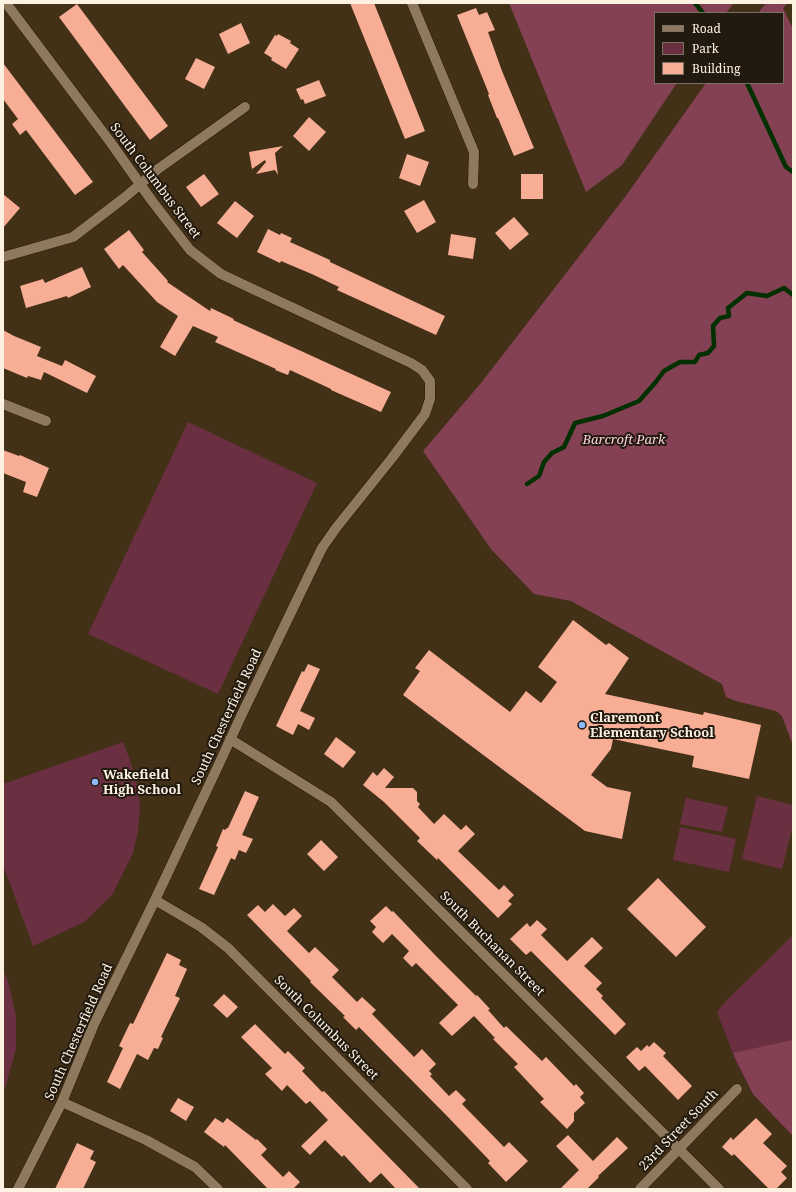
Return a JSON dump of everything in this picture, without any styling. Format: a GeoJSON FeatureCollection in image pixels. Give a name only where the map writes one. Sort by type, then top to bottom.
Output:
{"type":"FeatureCollection","features":[{"type":"Feature","properties":{"kind":"street","name":"South Columbus Street"},"geometry":{"type":"LineString","coordinates":[[6,3],[111,143],[140,185],[190,250],[221,274],[411,363],[422,370],[430,381]]}},
{"type":"Feature","properties":{"kind":"street"},"geometry":{"type":"LineString","coordinates":[[412,3],[474,152],[473,184]]}},
{"type":"Feature","properties":{"kind":"street"},"geometry":{"type":"LineString","coordinates":[[3,257],[73,237],[158,170],[245,107]]}},
{"type":"Feature","properties":{"kind":"street","name":"South Chesterfield Road"},"geometry":{"type":"LineString","coordinates":[[18,1189],[62,1102],[94,1024],[155,900],[230,738],[322,548],[425,414],[430,399],[430,381]]}},
{"type":"Feature","properties":{"kind":"street"},"geometry":{"type":"LineString","coordinates":[[3,404],[46,421]]}},
{"type":"Feature","properties":{"kind":"street","name":"South Buchanan Street"},"geometry":{"type":"LineString","coordinates":[[230,738],[331,802],[720,1189]]}},
{"type":"Feature","properties":{"kind":"street","name":"South Columbus Street"},"geometry":{"type":"LineString","coordinates":[[155,900],[201,927],[228,948],[467,1189]]}},
{"type":"Feature","properties":{"kind":"street","name":"23rd Street South"},"geometry":{"type":"LineString","coordinates":[[640,1189],[737,1088]]}},
{"type":"Feature","properties":{"kind":"street"},"geometry":{"type":"LineString","coordinates":[[62,1102],[146,1140],[195,1168],[218,1189]]}},
{"type":"Feature","properties":{"kind":"green space"},"geometry":{"type":"Polygon","coordinates":[[[509,3],[734,3],[727,12],[654,12],[654,84],[676,84],[622,165],[586,192],[509,3]]]}},
{"type":"Feature","properties":{"kind":"green space","name":"Barcroft Park"},"geometry":{"type":"Polygon","coordinates":[[[766,3],[788,3],[783,8],[793,29],[792,743],[782,716],[776,711],[726,697],[722,684],[571,601],[534,594],[491,549],[423,451],[481,383],[625,197],[705,84],[784,84],[784,12],[759,12],[766,3]]]}},
{"type":"Feature","properties":{"kind":"green space"},"geometry":{"type":"Polygon","coordinates":[[[188,422],[317,483],[218,694],[88,634],[188,422]]]}},
{"type":"Feature","properties":{"kind":"green space"},"geometry":{"type":"Polygon","coordinates":[[[123,742],[137,785],[140,805],[138,831],[133,853],[112,895],[84,922],[33,946],[3,865],[3,784],[123,742]]]}},
{"type":"Feature","properties":{"kind":"green space"},"geometry":{"type":"Polygon","coordinates":[[[757,796],[793,805],[793,825],[782,869],[742,859],[757,796]]]}},
{"type":"Feature","properties":{"kind":"green space"},"geometry":{"type":"Polygon","coordinates":[[[686,798],[728,807],[722,832],[680,824],[686,798]]]}},
{"type":"Feature","properties":{"kind":"green space"},"geometry":{"type":"Polygon","coordinates":[[[680,827],[736,839],[729,872],[673,860],[680,827]]]}},
{"type":"Feature","properties":{"kind":"green space"},"geometry":{"type":"Polygon","coordinates":[[[793,935],[793,1136],[753,1094],[737,1064],[717,1012],[725,1002],[793,935]]]}},
{"type":"Feature","properties":{"kind":"green space"},"geometry":{"type":"Polygon","coordinates":[[[3,969],[8,981],[16,1016],[16,1049],[3,1095],[3,969]]]}},
{"type":"Feature","properties":{"kind":"green space"},"geometry":{"type":"Polygon","coordinates":[[[793,1040],[793,1136],[753,1094],[733,1053],[793,1040]]]}},
{"type":"Feature","properties":{"kind":"building"},"geometry":{"type":"Polygon","coordinates":[[[350,3],[374,3],[425,131],[405,139],[350,3]]]}},
{"type":"Feature","properties":{"kind":"building"},"geometry":{"type":"Polygon","coordinates":[[[77,4],[168,126],[150,140],[59,17],[77,4]]]}},
{"type":"Feature","properties":{"kind":"building"},"geometry":{"type":"Polygon","coordinates":[[[476,8],[479,15],[487,12],[495,30],[488,32],[502,71],[534,148],[514,156],[497,118],[488,95],[489,94],[457,15],[476,8]]]}},
{"type":"Feature","properties":{"kind":"building"},"geometry":{"type":"Polygon","coordinates":[[[241,23],[250,43],[228,54],[219,34],[241,23]]]}},
{"type":"Feature","properties":{"kind":"building"},"geometry":{"type":"Polygon","coordinates":[[[278,34],[291,41],[290,43],[299,49],[286,69],[271,60],[272,58],[264,53],[275,35],[277,36],[278,34]]]}},
{"type":"Feature","properties":{"kind":"building"},"geometry":{"type":"Polygon","coordinates":[[[196,58],[215,67],[204,89],[185,79],[196,58]]]}},
{"type":"Feature","properties":{"kind":"building"},"geometry":{"type":"Polygon","coordinates":[[[3,63],[93,182],[75,195],[26,130],[20,135],[12,124],[18,119],[3,99],[3,63]]]}},
{"type":"Feature","properties":{"kind":"building"},"geometry":{"type":"Polygon","coordinates":[[[319,80],[326,96],[305,104],[303,99],[301,100],[296,89],[319,80]]]}},
{"type":"Feature","properties":{"kind":"building"},"geometry":{"type":"Polygon","coordinates":[[[309,117],[326,132],[309,151],[293,136],[309,117]]]}},
{"type":"Feature","properties":{"kind":"building"},"geometry":{"type":"Polygon","coordinates":[[[283,146],[275,153],[278,175],[275,170],[256,174],[266,162],[265,160],[252,169],[249,152],[283,146]]]}},
{"type":"Feature","properties":{"kind":"building"},"geometry":{"type":"Polygon","coordinates":[[[407,154],[429,162],[420,186],[399,178],[407,154]]]}},
{"type":"Feature","properties":{"kind":"building"},"geometry":{"type":"Polygon","coordinates":[[[204,174],[219,194],[201,207],[186,187],[204,174]]]}},
{"type":"Feature","properties":{"kind":"building"},"geometry":{"type":"Polygon","coordinates":[[[521,174],[543,174],[543,199],[521,199],[521,174]]]}},
{"type":"Feature","properties":{"kind":"building"},"geometry":{"type":"Polygon","coordinates":[[[3,194],[20,208],[3,228],[3,194]]]}},
{"type":"Feature","properties":{"kind":"building"},"geometry":{"type":"Polygon","coordinates":[[[424,200],[436,222],[417,233],[404,211],[424,200]]]}},
{"type":"Feature","properties":{"kind":"building"},"geometry":{"type":"Polygon","coordinates":[[[235,201],[254,216],[237,238],[217,223],[235,201]]]}},
{"type":"Feature","properties":{"kind":"building"},"geometry":{"type":"Polygon","coordinates":[[[514,217],[529,234],[510,250],[495,233],[514,217]]]}},
{"type":"Feature","properties":{"kind":"building"},"geometry":{"type":"Polygon","coordinates":[[[268,229],[280,235],[281,233],[292,238],[290,242],[445,316],[436,335],[337,290],[339,287],[314,275],[281,261],[280,263],[257,252],[268,229]]]}},
{"type":"Feature","properties":{"kind":"building"},"geometry":{"type":"Polygon","coordinates":[[[129,230],[144,250],[142,252],[168,281],[167,282],[210,311],[211,308],[234,319],[233,320],[391,392],[381,412],[290,370],[288,375],[275,370],[276,369],[215,342],[218,337],[193,326],[175,356],[160,347],[178,316],[157,302],[123,265],[119,269],[104,249],[129,230]]]}},
{"type":"Feature","properties":{"kind":"building"},"geometry":{"type":"Polygon","coordinates":[[[451,234],[476,238],[473,259],[448,255],[451,234]]]}},
{"type":"Feature","properties":{"kind":"building"},"geometry":{"type":"Polygon","coordinates":[[[82,267],[91,287],[68,298],[67,296],[26,308],[20,286],[43,279],[45,283],[82,267]]]}},
{"type":"Feature","properties":{"kind":"building"},"geometry":{"type":"Polygon","coordinates":[[[3,330],[41,347],[37,356],[62,366],[65,360],[96,376],[87,393],[44,372],[41,380],[28,376],[27,378],[3,368],[3,330]]]}},
{"type":"Feature","properties":{"kind":"building"},"geometry":{"type":"Polygon","coordinates":[[[3,450],[19,456],[20,455],[49,468],[37,497],[23,492],[26,482],[3,473],[3,450]]]}},
{"type":"Feature","properties":{"kind":"building"},"geometry":{"type":"Polygon","coordinates":[[[573,620],[606,645],[609,643],[629,658],[605,694],[703,715],[704,712],[761,725],[749,779],[692,767],[694,756],[613,739],[611,749],[591,775],[607,787],[631,792],[622,839],[585,831],[403,695],[420,671],[415,668],[429,650],[510,712],[526,691],[541,703],[557,682],[538,667],[573,620]]]}},
{"type":"Feature","properties":{"kind":"building"},"geometry":{"type":"Polygon","coordinates":[[[308,664],[320,669],[300,711],[315,718],[309,730],[298,724],[293,735],[276,726],[302,671],[304,672],[308,664]]]}},
{"type":"Feature","properties":{"kind":"building"},"geometry":{"type":"Polygon","coordinates":[[[336,737],[356,752],[343,768],[324,754],[336,737]]]}},
{"type":"Feature","properties":{"kind":"building"},"geometry":{"type":"Polygon","coordinates":[[[384,768],[394,777],[385,788],[413,788],[417,792],[417,801],[420,804],[418,807],[434,824],[444,814],[461,830],[466,825],[475,834],[458,851],[499,890],[504,885],[514,895],[508,901],[512,904],[498,918],[438,858],[437,860],[417,841],[420,838],[384,802],[363,785],[373,772],[377,776],[384,768]]]}},
{"type":"Feature","properties":{"kind":"building"},"geometry":{"type":"Polygon","coordinates":[[[245,791],[259,797],[242,835],[253,839],[246,853],[239,850],[235,860],[231,858],[214,895],[199,889],[218,847],[216,846],[223,829],[225,830],[228,828],[245,791]]]}},
{"type":"Feature","properties":{"kind":"building"},"geometry":{"type":"Polygon","coordinates":[[[321,840],[338,857],[324,871],[307,854],[321,840]]]}},
{"type":"Feature","properties":{"kind":"building"},"geometry":{"type":"Polygon","coordinates":[[[658,878],[706,927],[676,957],[627,909],[658,878]]]}},
{"type":"Feature","properties":{"kind":"building"},"geometry":{"type":"Polygon","coordinates":[[[273,904],[285,916],[294,908],[302,916],[287,931],[309,953],[315,947],[339,970],[332,977],[357,1002],[362,997],[376,1010],[372,1014],[414,1057],[422,1049],[436,1064],[429,1071],[432,1074],[430,1076],[449,1096],[456,1090],[466,1100],[462,1104],[504,1147],[509,1142],[528,1161],[506,1182],[488,1163],[490,1161],[448,1117],[359,1027],[356,1030],[343,1017],[345,1016],[310,982],[311,981],[247,915],[258,905],[265,912],[273,904]]]}},
{"type":"Feature","properties":{"kind":"building"},"geometry":{"type":"Polygon","coordinates":[[[386,906],[392,912],[393,911],[476,996],[477,995],[504,1028],[506,1026],[542,1061],[546,1057],[574,1086],[576,1084],[584,1093],[580,1097],[585,1103],[574,1113],[574,1121],[567,1129],[540,1102],[544,1099],[514,1067],[518,1064],[493,1039],[495,1038],[474,1016],[452,1036],[439,1023],[458,1005],[416,963],[412,967],[403,958],[409,951],[392,934],[383,943],[372,932],[376,927],[370,921],[386,906]]]}},
{"type":"Feature","properties":{"kind":"building"},"geometry":{"type":"Polygon","coordinates":[[[537,920],[547,929],[541,935],[567,961],[592,937],[603,948],[584,966],[602,983],[596,989],[603,996],[601,998],[626,1024],[615,1035],[531,951],[526,955],[510,939],[527,923],[530,927],[537,920]]]}},
{"type":"Feature","properties":{"kind":"building"},"geometry":{"type":"Polygon","coordinates":[[[167,953],[181,960],[179,965],[187,969],[175,996],[180,998],[161,1037],[163,1038],[158,1049],[154,1048],[148,1060],[137,1054],[120,1089],[107,1082],[123,1048],[119,1046],[130,1023],[133,1024],[167,953]]]}},
{"type":"Feature","properties":{"kind":"building"},"geometry":{"type":"Polygon","coordinates":[[[224,994],[238,1007],[227,1018],[213,1005],[224,994]]]}},
{"type":"Feature","properties":{"kind":"building"},"geometry":{"type":"Polygon","coordinates":[[[255,1024],[285,1054],[288,1051],[305,1068],[302,1071],[322,1092],[324,1091],[420,1189],[396,1189],[381,1173],[370,1183],[344,1155],[342,1157],[325,1140],[310,1155],[301,1146],[328,1120],[310,1101],[306,1104],[287,1085],[282,1091],[265,1074],[272,1068],[241,1037],[255,1024]]]}},
{"type":"Feature","properties":{"kind":"building"},"geometry":{"type":"Polygon","coordinates":[[[654,1042],[666,1053],[663,1056],[692,1086],[678,1100],[645,1066],[639,1071],[626,1057],[637,1047],[641,1051],[647,1045],[649,1047],[654,1042]]]}},
{"type":"Feature","properties":{"kind":"building"},"geometry":{"type":"Polygon","coordinates":[[[178,1098],[194,1107],[186,1121],[170,1111],[178,1098]]]}},
{"type":"Feature","properties":{"kind":"building"},"geometry":{"type":"Polygon","coordinates":[[[215,1118],[223,1123],[227,1118],[256,1140],[257,1139],[267,1149],[261,1155],[283,1177],[289,1171],[300,1182],[294,1188],[295,1189],[268,1189],[225,1145],[224,1147],[204,1132],[215,1118]]]}},
{"type":"Feature","properties":{"kind":"building"},"geometry":{"type":"Polygon","coordinates":[[[756,1118],[772,1134],[763,1143],[787,1166],[781,1172],[787,1178],[776,1189],[769,1189],[734,1154],[732,1156],[722,1147],[731,1137],[733,1140],[756,1118]]]}},
{"type":"Feature","properties":{"kind":"building"},"geometry":{"type":"Polygon","coordinates":[[[568,1135],[593,1161],[617,1137],[628,1148],[598,1176],[599,1177],[587,1189],[560,1189],[579,1170],[556,1146],[568,1135]]]}},
{"type":"Feature","properties":{"kind":"building"},"geometry":{"type":"Polygon","coordinates":[[[77,1143],[94,1151],[90,1159],[96,1162],[83,1189],[55,1189],[77,1143]]]}},
{"type":"Feature","properties":{"kind":"waterway"},"geometry":{"type":"LineString","coordinates":[[695,3],[702,12]]}},
{"type":"Feature","properties":{"kind":"waterway"},"geometry":{"type":"LineString","coordinates":[[747,84],[786,167],[793,172]]}},
{"type":"Feature","properties":{"kind":"waterway"},"geometry":{"type":"LineString","coordinates":[[527,484],[539,476],[544,462],[552,453],[564,447],[575,423],[603,416],[639,401],[664,371],[680,362],[695,362],[699,355],[708,353],[714,346],[713,326],[720,318],[729,316],[728,308],[747,293],[767,296],[784,288],[793,295]]}},
{"type":"Feature","properties":{"kind":"place","name":"Claremont Elementary School"},"geometry":{"type":"Point","coordinates":[582,725]}},
{"type":"Feature","properties":{"kind":"place","name":"Wakefield High School"},"geometry":{"type":"Point","coordinates":[95,782]}}]}
